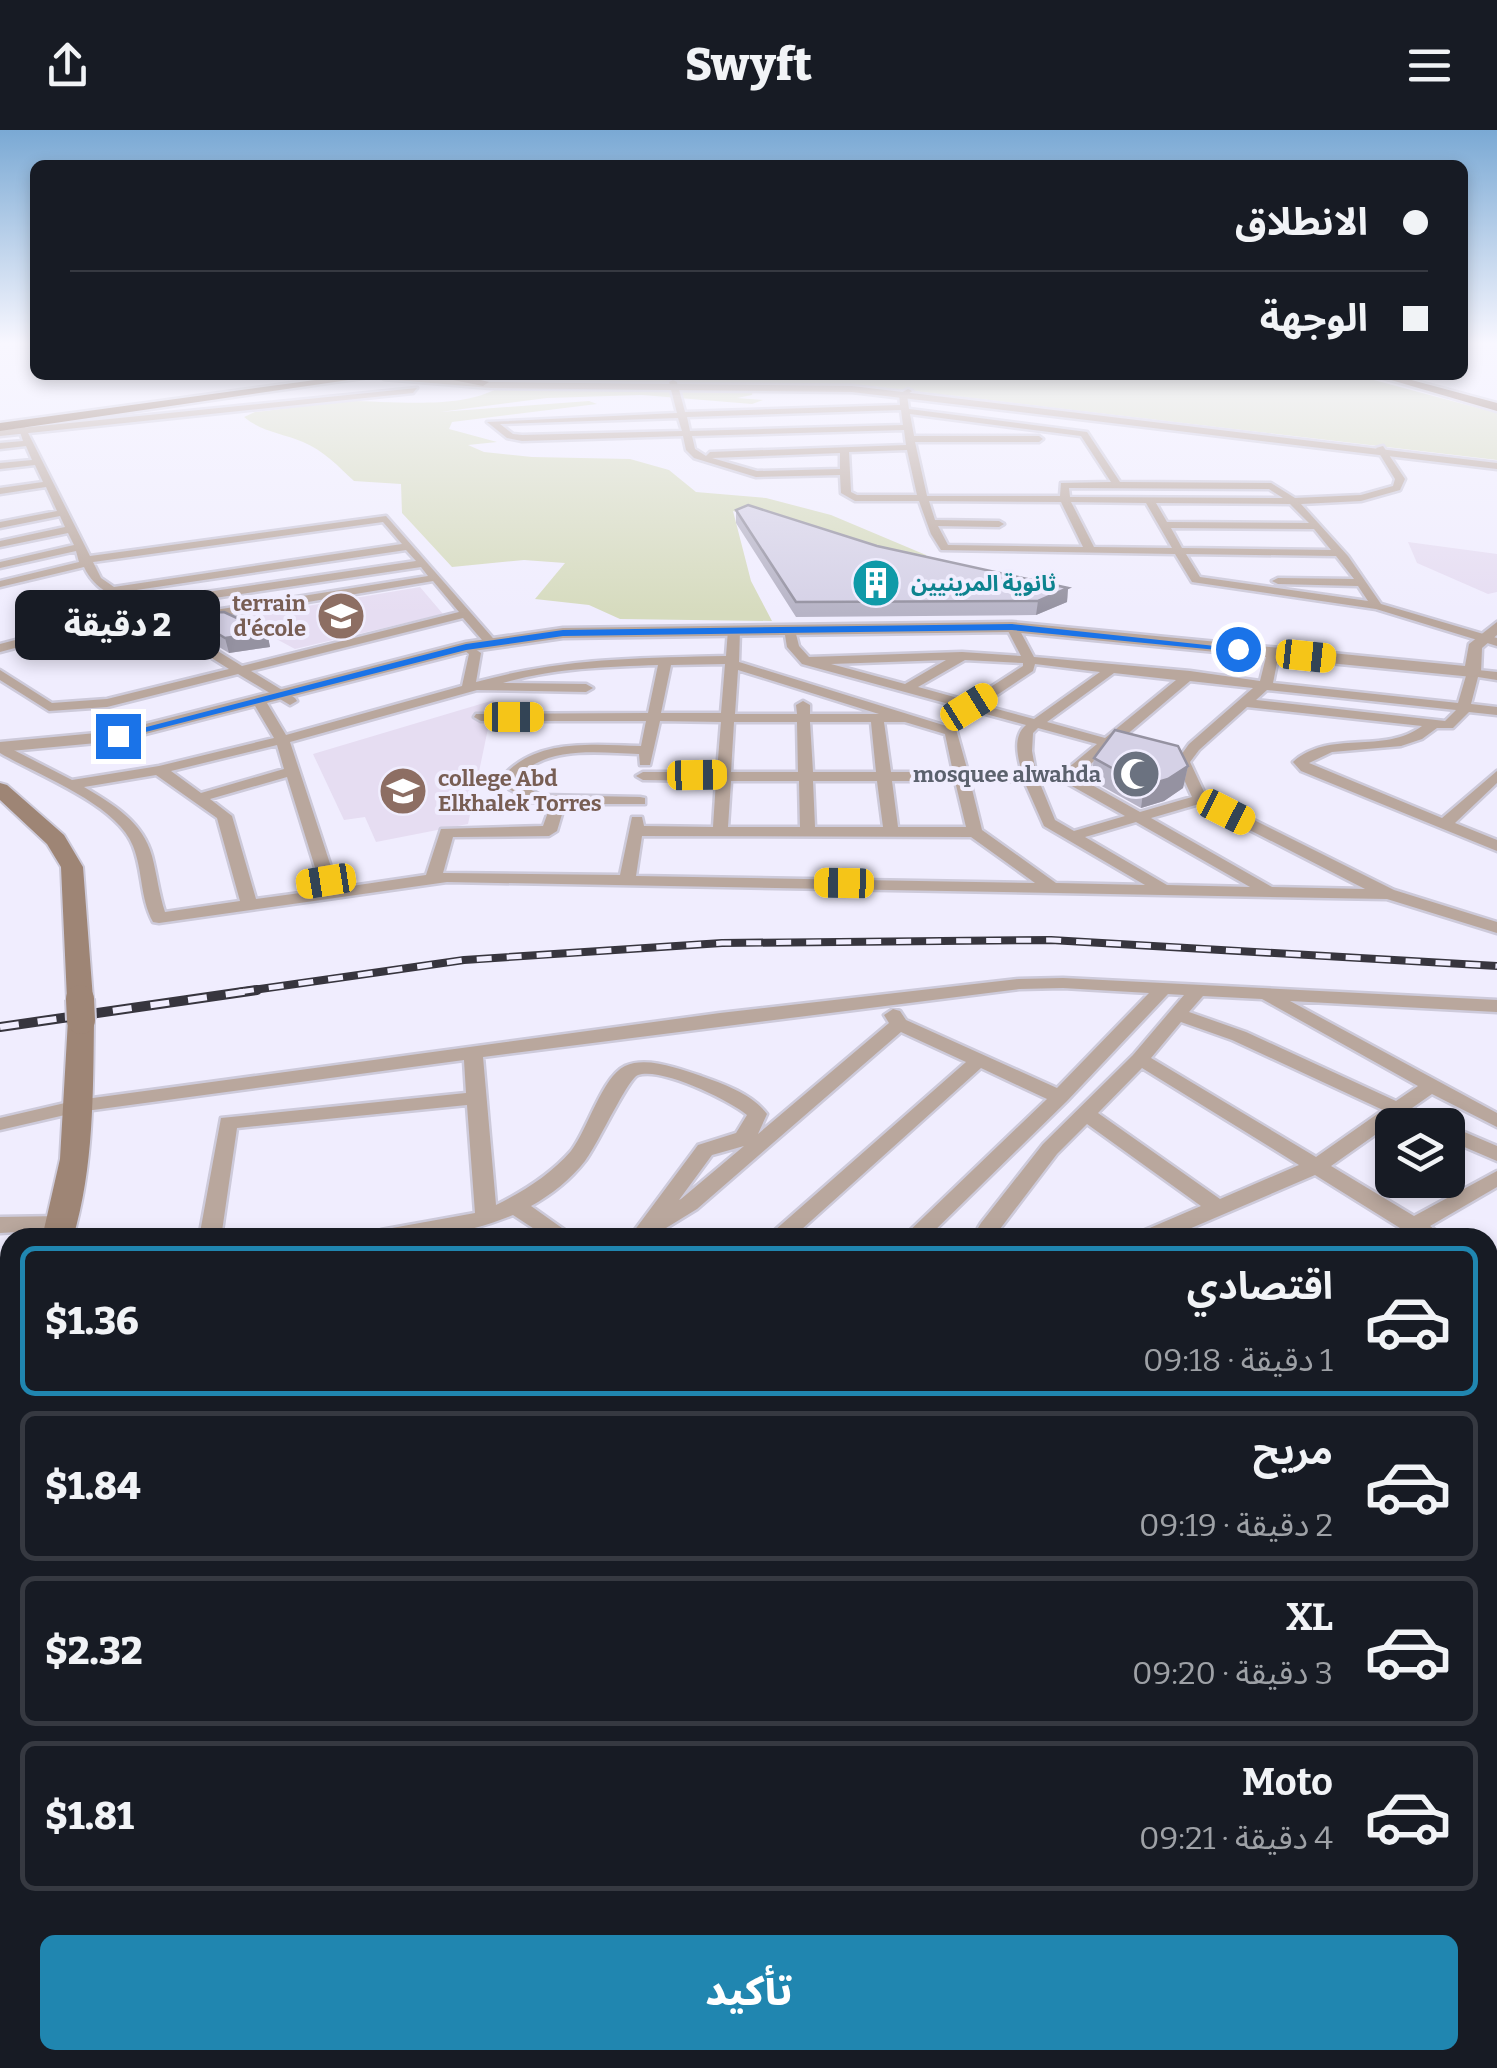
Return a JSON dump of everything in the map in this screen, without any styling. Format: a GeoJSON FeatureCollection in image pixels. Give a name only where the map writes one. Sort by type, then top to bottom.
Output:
{"type":"FeatureCollection","features":[{"type":"Feature","properties":{"kind":"main road"},"geometry":{"type":"LineString","coordinates":[[7,433],[28,443],[74,433]]}},
{"type":"Feature","properties":{"kind":"main road"},"geometry":{"type":"LineString","coordinates":[[0,789],[56,840],[72,867],[80,1009],[78,1106],[59,1228]]}},
{"type":"Feature","properties":{"kind":"street"},"geometry":{"type":"LineString","coordinates":[[0,446],[71,433]]}},
{"type":"Feature","properties":{"kind":"street"},"geometry":{"type":"LineString","coordinates":[[506,433],[522,438],[687,434],[1090,440]]}},
{"type":"Feature","properties":{"kind":"street"},"geometry":{"type":"LineString","coordinates":[[910,433],[924,498],[945,548],[1337,554]]}},
{"type":"Feature","properties":{"kind":"street"},"geometry":{"type":"LineString","coordinates":[[1079,433],[1090,440],[1116,483]]}},
{"type":"Feature","properties":{"kind":"street"},"geometry":{"type":"LineString","coordinates":[[1240,433],[1497,464]]}},
{"type":"Feature","properties":{"kind":"street"},"geometry":{"type":"LineString","coordinates":[[687,434],[691,450],[698,456],[756,474],[843,472]]}},
{"type":"Feature","properties":{"kind":"street"},"geometry":{"type":"LineString","coordinates":[[698,456],[844,450],[911,438]]}},
{"type":"Feature","properties":{"kind":"street"},"geometry":{"type":"LineString","coordinates":[[0,457],[28,443]]}},
{"type":"Feature","properties":{"kind":"street"},"geometry":{"type":"LineString","coordinates":[[0,466],[28,443]]}},
{"type":"Feature","properties":{"kind":"street"},"geometry":{"type":"LineString","coordinates":[[28,443],[83,557],[108,591],[285,698]]}},
{"type":"Feature","properties":{"kind":"street"},"geometry":{"type":"LineString","coordinates":[[844,450],[843,472],[850,496],[1292,501],[1362,498],[1397,488],[1400,479],[1380,451]]}},
{"type":"Feature","properties":{"kind":"street"},"geometry":{"type":"LineString","coordinates":[[0,490],[48,484]]}},
{"type":"Feature","properties":{"kind":"street"},"geometry":{"type":"LineString","coordinates":[[1090,550],[1065,500],[1064,485],[1268,485],[1292,501],[1316,526],[1363,582],[1377,606]]}},
{"type":"Feature","properties":{"kind":"street"},"geometry":{"type":"LineString","coordinates":[[990,499],[1008,550]]}},
{"type":"Feature","properties":{"kind":"street"},"geometry":{"type":"LineString","coordinates":[[1149,500],[1176,552],[1196,580],[1377,606],[1489,640]]}},
{"type":"Feature","properties":{"kind":"street"},"geometry":{"type":"LineString","coordinates":[[0,525],[62,512]]}},
{"type":"Feature","properties":{"kind":"street"},"geometry":{"type":"LineString","coordinates":[[0,565],[386,519],[464,614],[478,648],[468,686]]}},
{"type":"Feature","properties":{"kind":"street"},"geometry":{"type":"LineString","coordinates":[[933,523],[998,524]]}},
{"type":"Feature","properties":{"kind":"street"},"geometry":{"type":"LineString","coordinates":[[1162,524],[1316,526]]}},
{"type":"Feature","properties":{"kind":"street"},"geometry":{"type":"LineString","coordinates":[[0,544],[70,529]]}},
{"type":"Feature","properties":{"kind":"street"},"geometry":{"type":"LineString","coordinates":[[292,531],[310,561]]}},
{"type":"Feature","properties":{"kind":"street"},"geometry":{"type":"LineString","coordinates":[[184,546],[201,577]]}},
{"type":"Feature","properties":{"kind":"street"},"geometry":{"type":"LineString","coordinates":[[108,591],[409,546]]}},
{"type":"Feature","properties":{"kind":"street"},"geometry":{"type":"LineString","coordinates":[[0,584],[83,557]]}},
{"type":"Feature","properties":{"kind":"street"},"geometry":{"type":"LineString","coordinates":[[0,648],[138,608],[422,563]]}},
{"type":"Feature","properties":{"kind":"street"},"geometry":{"type":"LineString","coordinates":[[162,622],[434,578]]}},
{"type":"Feature","properties":{"kind":"street"},"geometry":{"type":"LineString","coordinates":[[1196,580],[1363,582]]}},
{"type":"Feature","properties":{"kind":"street"},"geometry":{"type":"LineString","coordinates":[[0,674],[44,705],[108,703],[464,614]]}},
{"type":"Feature","properties":{"kind":"street"},"geometry":{"type":"LineString","coordinates":[[969,707],[1026,672],[1029,660],[1012,627]]}},
{"type":"Feature","properties":{"kind":"street"},"geometry":{"type":"LineString","coordinates":[[3,752],[126,742],[478,648],[598,631],[1012,627],[1497,676]]}},
{"type":"Feature","properties":{"kind":"street"},"geometry":{"type":"LineString","coordinates":[[1246,702],[1432,725],[1453,724],[1472,672],[1474,647],[1489,640],[1497,627]]}},
{"type":"Feature","properties":{"kind":"street"},"geometry":{"type":"LineString","coordinates":[[790,629],[793,647],[806,660],[1168,759],[1200,799],[1388,894],[1497,928]]}},
{"type":"Feature","properties":{"kind":"street"},"geometry":{"type":"LineString","coordinates":[[720,832],[734,630]]}},
{"type":"Feature","properties":{"kind":"street"},"geometry":{"type":"LineString","coordinates":[[573,750],[598,631]]}},
{"type":"Feature","properties":{"kind":"street"},"geometry":{"type":"LineString","coordinates":[[1168,759],[1194,747],[1266,684],[1272,652]]}},
{"type":"Feature","properties":{"kind":"street"},"geometry":{"type":"LineString","coordinates":[[806,660],[962,656],[1029,660],[1497,711]]}},
{"type":"Feature","properties":{"kind":"street"},"geometry":{"type":"LineString","coordinates":[[906,688],[962,656]]}},
{"type":"Feature","properties":{"kind":"street"},"geometry":{"type":"LineString","coordinates":[[627,880],[664,661]]}},
{"type":"Feature","properties":{"kind":"street"},"geometry":{"type":"LineString","coordinates":[[71,785],[159,770],[282,740],[532,671],[592,662],[734,662],[800,688],[950,732],[976,832]]}},
{"type":"Feature","properties":{"kind":"street"},"geometry":{"type":"LineString","coordinates":[[1112,668],[1022,738],[1044,816],[1070,838],[1161,887]]}},
{"type":"Feature","properties":{"kind":"street"},"geometry":{"type":"LineString","coordinates":[[1066,777],[1190,675]]}},
{"type":"Feature","properties":{"kind":"street"},"geometry":{"type":"LineString","coordinates":[[468,686],[586,688]]}},
{"type":"Feature","properties":{"kind":"street"},"geometry":{"type":"LineString","coordinates":[[800,688],[808,832]]}},
{"type":"Feature","properties":{"kind":"street"},"geometry":{"type":"LineString","coordinates":[[261,704],[282,740],[328,886]]}},
{"type":"Feature","properties":{"kind":"street"},"geometry":{"type":"LineString","coordinates":[[1461,710],[1497,723]]}},
{"type":"Feature","properties":{"kind":"street"},"geometry":{"type":"LineString","coordinates":[[481,717],[911,718]]}},
{"type":"Feature","properties":{"kind":"street"},"geometry":{"type":"LineString","coordinates":[[877,718],[890,832]]}},
{"type":"Feature","properties":{"kind":"street"},"geometry":{"type":"LineString","coordinates":[[1432,725],[1414,742],[1331,750],[1300,762],[1332,780],[1496,844]]}},
{"type":"Feature","properties":{"kind":"street"},"geometry":{"type":"LineString","coordinates":[[640,801],[559,801],[522,794],[514,786],[512,775],[530,759],[573,750],[647,750]]}},
{"type":"Feature","properties":{"kind":"street"},"geometry":{"type":"LineString","coordinates":[[3,752],[71,785],[133,829],[140,840],[156,916],[164,918],[247,899],[435,871],[627,880],[1388,894]]}},
{"type":"Feature","properties":{"kind":"street"},"geometry":{"type":"LineString","coordinates":[[159,770],[224,816],[247,899]]}},
{"type":"Feature","properties":{"kind":"street"},"geometry":{"type":"LineString","coordinates":[[202,797],[293,771]]}},
{"type":"Feature","properties":{"kind":"street"},"geometry":{"type":"LineString","coordinates":[[1444,825],[1497,775]]}},
{"type":"Feature","properties":{"kind":"street"},"geometry":{"type":"LineString","coordinates":[[643,776],[1066,777],[1266,889]]}},
{"type":"Feature","properties":{"kind":"street"},"geometry":{"type":"LineString","coordinates":[[1070,838],[1200,799]]}},
{"type":"Feature","properties":{"kind":"street"},"geometry":{"type":"LineString","coordinates":[[435,871],[446,832],[549,831],[559,801]]}},
{"type":"Feature","properties":{"kind":"street"},"geometry":{"type":"LineString","coordinates":[[635,831],[976,832],[1050,886]]}},
{"type":"Feature","properties":{"kind":"street"},"geometry":{"type":"LineString","coordinates":[[0,1124],[78,1106],[473,1056],[720,1019],[1019,984],[1497,1006]]}},
{"type":"Feature","properties":{"kind":"street"},"geometry":{"type":"LineString","coordinates":[[923,1228],[1060,1097],[1163,989]]}},
{"type":"Feature","properties":{"kind":"street"},"geometry":{"type":"LineString","coordinates":[[989,1228],[1050,1149],[1140,1059],[1197,991]]}},
{"type":"Feature","properties":{"kind":"street"},"geometry":{"type":"LineString","coordinates":[[1265,994],[1497,1120]]}},
{"type":"Feature","properties":{"kind":"street"},"geometry":{"type":"LineString","coordinates":[[883,1000],[899,1024],[1060,1097]]}},
{"type":"Feature","properties":{"kind":"street"},"geometry":{"type":"LineString","coordinates":[[1178,1014],[1238,1036],[1394,1108]]}},
{"type":"Feature","properties":{"kind":"street"},"geometry":{"type":"LineString","coordinates":[[650,1228],[689,1204],[899,1024]]}},
{"type":"Feature","properties":{"kind":"street"},"geometry":{"type":"LineString","coordinates":[[473,1056],[486,1219]]}},
{"type":"Feature","properties":{"kind":"street"},"geometry":{"type":"LineString","coordinates":[[1140,1059],[1419,1228]]}},
{"type":"Feature","properties":{"kind":"street"},"geometry":{"type":"LineString","coordinates":[[787,1228],[978,1061]]}},
{"type":"Feature","properties":{"kind":"street"},"geometry":{"type":"LineString","coordinates":[[455,1228],[517,1207],[584,1148],[621,1079],[636,1068],[653,1066],[754,1108],[754,1125],[736,1144],[706,1150],[645,1228]]}},
{"type":"Feature","properties":{"kind":"street"},"geometry":{"type":"LineString","coordinates":[[1404,1108],[1432,1085]]}},
{"type":"Feature","properties":{"kind":"street"},"geometry":{"type":"LineString","coordinates":[[212,1228],[231,1087]]}},
{"type":"Feature","properties":{"kind":"street"},"geometry":{"type":"LineString","coordinates":[[228,1123],[477,1098]]}},
{"type":"Feature","properties":{"kind":"street"},"geometry":{"type":"LineString","coordinates":[[1084,1113],[1218,1208]]}},
{"type":"Feature","properties":{"kind":"street"},"geometry":{"type":"LineString","coordinates":[[1173,1228],[1315,1167],[1375,1127]]}},
{"type":"Feature","properties":{"kind":"street"},"geometry":{"type":"LineString","coordinates":[[1465,1140],[1497,1154]]}},
{"type":"Feature","properties":{"kind":"street"},"geometry":{"type":"LineString","coordinates":[[1428,1228],[1493,1185]]}},
{"type":"Feature","properties":{"kind":"street"},"geometry":{"type":"LineString","coordinates":[[517,1207],[550,1228]]}},
{"type":"Feature","properties":{"kind":"street"},"geometry":{"type":"LineString","coordinates":[[0,1224],[34,1228]]}},
{"type":"Feature","properties":{"kind":"shaded area"},"geometry":{"type":"Polygon","coordinates":[[[1408,542],[1497,554],[1497,592],[1488,594],[1417,563],[1408,542]]]}},
{"type":"Feature","properties":{"kind":"shaded area","name":"terrain d'école"},"geometry":{"type":"Polygon","coordinates":[[[420,587],[443,614],[295,649],[237,618],[420,587]]]}},
{"type":"Feature","properties":{"kind":"shaded area","name":"college Abd Elkhalek Torres"},"geometry":{"type":"Polygon","coordinates":[[[494,700],[468,824],[376,842],[365,817],[344,820],[313,754],[494,700]]]}},
{"type":"Feature","properties":{"kind":"green space"},"geometry":{"type":"Polygon","coordinates":[[[278,433],[465,433],[497,442],[468,445],[484,452],[630,459],[669,470],[696,492],[766,498],[831,515],[926,555],[928,565],[733,511],[751,581],[772,621],[620,619],[589,605],[535,599],[565,563],[524,560],[452,567],[402,513],[401,484],[354,481],[330,459],[278,433]]]}},
{"type":"Feature","properties":{"kind":"green space"},"geometry":{"type":"Polygon","coordinates":[[[1272,433],[1497,433],[1497,460],[1272,433]]]}},
{"type":"Feature","properties":{"kind":"building","name":"ثانوية المرينيين"},"geometry":{"type":"Polygon","coordinates":[[[748,505],[877,546],[1068,588],[1038,601],[796,602],[736,510],[748,505]]]}},
{"type":"Feature","properties":{"kind":"building"},"geometry":{"type":"Polygon","coordinates":[[[224,612],[267,632],[225,638],[186,614],[224,612]]]}},
{"type":"Feature","properties":{"kind":"building"},"geometry":{"type":"Polygon","coordinates":[[[1115,730],[1178,746],[1188,766],[1168,779],[1144,786],[1094,758],[1115,730]]]}},
{"type":"Feature","properties":{"kind":"railway"},"geometry":{"type":"LineString","coordinates":[[239,992],[464,960],[722,943],[1051,940],[1497,966]]}},
{"type":"Feature","properties":{"kind":"railway"},"geometry":{"type":"LineString","coordinates":[[0,1027],[257,990]]}},
{"type":"Feature","properties":{"kind":"place","name":"ثانوية المرينيين"},"geometry":{"type":"Point","coordinates":[876,583]}},
{"type":"Feature","properties":{"kind":"place","name":"terrain d'école"},"geometry":{"type":"Point","coordinates":[341,616]}},
{"type":"Feature","properties":{"kind":"place","name":"mosquee alwahda"},"geometry":{"type":"Point","coordinates":[1136,774]}},
{"type":"Feature","properties":{"kind":"place","name":"college Abd Elkhalek Torres"},"geometry":{"type":"Point","coordinates":[403,791]}},
{"type":"Feature","properties":{"kind":"route"},"geometry":{"type":"LineString","coordinates":[[118,736],[466,647],[563,633],[1012,627],[1238,649]]}}]}
